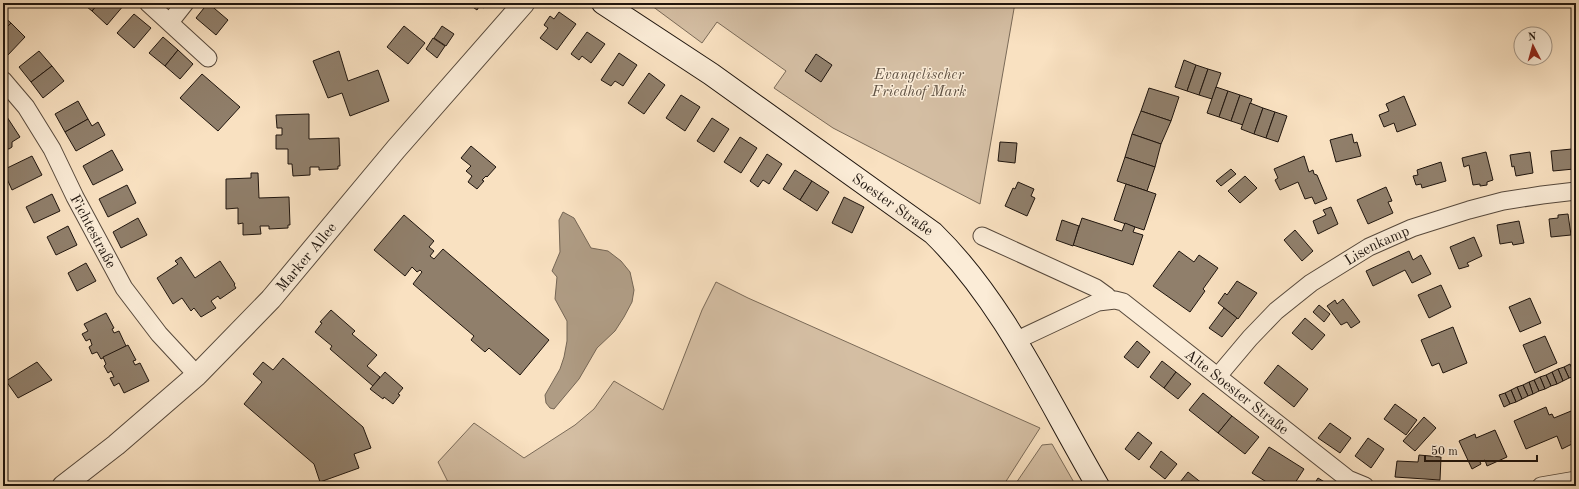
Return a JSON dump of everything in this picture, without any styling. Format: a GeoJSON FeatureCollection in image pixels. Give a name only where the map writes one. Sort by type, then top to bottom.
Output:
{"type":"FeatureCollection","features":[{"type":"Feature","properties":{"kind":"main road","name":"Soester Straße"},"geometry":{"type":"LineString","coordinates":[[603,3],[711,74],[934,233],[953,252],[974,278],[1015,341],[1098,486]]}},
{"type":"Feature","properties":{"kind":"street"},"geometry":{"type":"LineString","coordinates":[[148,3],[208,58]]}},
{"type":"Feature","properties":{"kind":"street"},"geometry":{"type":"LineString","coordinates":[[170,22],[185,3]]}},
{"type":"Feature","properties":{"kind":"street","name":"Marker Allee"},"geometry":{"type":"LineString","coordinates":[[63,486],[116,445],[197,375],[271,299],[396,149],[524,3]]}},
{"type":"Feature","properties":{"kind":"street","name":"Fichtestraße"},"geometry":{"type":"LineString","coordinates":[[3,80],[26,107],[52,149],[75,197],[124,288],[159,334],[197,375]]}},
{"type":"Feature","properties":{"kind":"street","name":"Lisenkamp"},"geometry":{"type":"LineString","coordinates":[[1218,376],[1250,338],[1276,311],[1311,283],[1369,247],[1412,228],[1469,210],[1503,201],[1576,191]]}},
{"type":"Feature","properties":{"kind":"street","name":"Alte Soester Straße"},"geometry":{"type":"LineString","coordinates":[[982,236],[1096,288],[1107,296],[1108,300],[1123,302],[1348,479],[1362,486]]}},
{"type":"Feature","properties":{"kind":"street"},"geometry":{"type":"LineString","coordinates":[[1015,341],[1098,302],[1108,300]]}},
{"type":"Feature","properties":{"kind":"street"},"geometry":{"type":"LineString","coordinates":[[1541,486],[1576,480]]}},
{"type":"Feature","properties":{"kind":"green space","name":"Evangelischer Friedhof Mark"},"geometry":{"type":"Polygon","coordinates":[[[648,3],[1015,3],[980,204],[833,128],[774,88],[786,71],[717,22],[702,43],[648,3]]]}},
{"type":"Feature","properties":{"kind":"green space"},"geometry":{"type":"Polygon","coordinates":[[[716,282],[748,298],[1040,428],[1003,486],[444,486],[448,482],[438,462],[474,423],[524,458],[575,425],[594,409],[614,381],[663,410],[702,310],[716,282]]]}},
{"type":"Feature","properties":{"kind":"green space"},"geometry":{"type":"Polygon","coordinates":[[[1052,444],[1076,486],[1014,486],[1042,445],[1052,444]]]}},
{"type":"Feature","properties":{"kind":"shaded area"},"geometry":{"type":"Polygon","coordinates":[[[563,212],[574,218],[591,248],[608,251],[621,261],[630,272],[634,290],[632,302],[615,331],[597,348],[579,379],[554,409],[550,408],[546,403],[545,395],[560,369],[567,341],[567,321],[555,299],[557,277],[552,271],[560,252],[559,220],[563,212]]]}},
{"type":"Feature","properties":{"kind":"building"},"geometry":{"type":"Polygon","coordinates":[[[82,3],[99,3],[92,11],[82,3]]]}},
{"type":"Feature","properties":{"kind":"building"},"geometry":{"type":"Polygon","coordinates":[[[99,3],[121,3],[124,5],[107,25],[92,11],[99,3]]]}},
{"type":"Feature","properties":{"kind":"building"},"geometry":{"type":"Polygon","coordinates":[[[208,3],[228,20],[216,35],[196,18],[208,3]]]}},
{"type":"Feature","properties":{"kind":"building"},"geometry":{"type":"Polygon","coordinates":[[[467,3],[488,3],[484,8],[480,5],[477,10],[467,3]]]}},
{"type":"Feature","properties":{"kind":"building"},"geometry":{"type":"Polygon","coordinates":[[[559,12],[576,24],[557,50],[540,38],[548,28],[544,25],[550,16],[554,19],[559,12]]]}},
{"type":"Feature","properties":{"kind":"building"},"geometry":{"type":"Polygon","coordinates":[[[134,14],[151,28],[134,48],[117,33],[134,14]]]}},
{"type":"Feature","properties":{"kind":"building"},"geometry":{"type":"Polygon","coordinates":[[[3,16],[11,23],[3,31],[3,16]]]}},
{"type":"Feature","properties":{"kind":"building"},"geometry":{"type":"Polygon","coordinates":[[[11,23],[25,37],[7,56],[3,52],[3,31],[11,23]]]}},
{"type":"Feature","properties":{"kind":"building"},"geometry":{"type":"Polygon","coordinates":[[[404,26],[425,43],[408,64],[387,47],[404,26]]]}},
{"type":"Feature","properties":{"kind":"building"},"geometry":{"type":"Polygon","coordinates":[[[442,26],[454,34],[446,46],[434,38],[442,26]]]}},
{"type":"Feature","properties":{"kind":"building"},"geometry":{"type":"Polygon","coordinates":[[[587,32],[605,44],[591,63],[582,56],[579,60],[571,54],[587,32]]]}},
{"type":"Feature","properties":{"kind":"building"},"geometry":{"type":"Polygon","coordinates":[[[163,37],[178,50],[165,66],[149,53],[163,37]]]}},
{"type":"Feature","properties":{"kind":"building"},"geometry":{"type":"Polygon","coordinates":[[[433,38],[445,46],[437,58],[426,49],[433,38]]]}},
{"type":"Feature","properties":{"kind":"building"},"geometry":{"type":"Polygon","coordinates":[[[178,50],[193,64],[180,79],[165,66],[178,50]]]}},
{"type":"Feature","properties":{"kind":"building"},"geometry":{"type":"Polygon","coordinates":[[[39,51],[52,66],[31,82],[19,67],[39,51]]]}},
{"type":"Feature","properties":{"kind":"building"},"geometry":{"type":"Polygon","coordinates":[[[339,51],[348,81],[378,70],[389,101],[350,116],[342,93],[328,98],[313,61],[339,51]]]}},
{"type":"Feature","properties":{"kind":"building"},"geometry":{"type":"Polygon","coordinates":[[[619,53],[637,65],[623,86],[615,81],[611,86],[601,80],[619,53]]]}},
{"type":"Feature","properties":{"kind":"building"},"geometry":{"type":"Polygon","coordinates":[[[816,54],[832,65],[821,82],[805,71],[816,54]]]}},
{"type":"Feature","properties":{"kind":"building"},"geometry":{"type":"Polygon","coordinates":[[[1184,60],[1196,65],[1187,91],[1175,87],[1184,60]]]}},
{"type":"Feature","properties":{"kind":"building"},"geometry":{"type":"Polygon","coordinates":[[[1196,65],[1208,69],[1199,95],[1187,91],[1196,65]]]}},
{"type":"Feature","properties":{"kind":"building"},"geometry":{"type":"Polygon","coordinates":[[[52,66],[64,81],[43,98],[31,82],[52,66]]]}},
{"type":"Feature","properties":{"kind":"building"},"geometry":{"type":"Polygon","coordinates":[[[1208,69],[1221,73],[1212,99],[1199,95],[1208,69]]]}},
{"type":"Feature","properties":{"kind":"building"},"geometry":{"type":"Polygon","coordinates":[[[649,73],[665,85],[644,114],[628,103],[649,73]]]}},
{"type":"Feature","properties":{"kind":"building"},"geometry":{"type":"Polygon","coordinates":[[[202,74],[240,107],[218,131],[180,98],[202,74]]]}},
{"type":"Feature","properties":{"kind":"building"},"geometry":{"type":"Polygon","coordinates":[[[1216,87],[1228,91],[1219,117],[1207,113],[1216,87]]]}},
{"type":"Feature","properties":{"kind":"building"},"geometry":{"type":"Polygon","coordinates":[[[1149,88],[1179,97],[1171,121],[1141,111],[1149,88]]]}},
{"type":"Feature","properties":{"kind":"building"},"geometry":{"type":"Polygon","coordinates":[[[1228,91],[1240,95],[1231,121],[1219,117],[1228,91]]]}},
{"type":"Feature","properties":{"kind":"building"},"geometry":{"type":"Polygon","coordinates":[[[681,95],[700,107],[685,131],[666,118],[681,95]]]}},
{"type":"Feature","properties":{"kind":"building"},"geometry":{"type":"Polygon","coordinates":[[[1240,95],[1252,99],[1243,125],[1231,121],[1240,95]]]}},
{"type":"Feature","properties":{"kind":"building"},"geometry":{"type":"Polygon","coordinates":[[[1404,96],[1416,125],[1397,132],[1394,123],[1384,127],[1379,115],[1389,111],[1386,104],[1404,96]]]}},
{"type":"Feature","properties":{"kind":"building"},"geometry":{"type":"Polygon","coordinates":[[[78,101],[88,119],[65,132],[55,114],[78,101]]]}},
{"type":"Feature","properties":{"kind":"building"},"geometry":{"type":"Polygon","coordinates":[[[1250,103],[1263,108],[1254,134],[1241,129],[1250,103]]]}},
{"type":"Feature","properties":{"kind":"building"},"geometry":{"type":"Polygon","coordinates":[[[1263,108],[1275,112],[1266,138],[1254,134],[1263,108]]]}},
{"type":"Feature","properties":{"kind":"building"},"geometry":{"type":"Polygon","coordinates":[[[1141,111],[1171,121],[1161,144],[1132,134],[1141,111]]]}},
{"type":"Feature","properties":{"kind":"building"},"geometry":{"type":"Polygon","coordinates":[[[1275,112],[1287,116],[1278,142],[1266,138],[1275,112]]]}},
{"type":"Feature","properties":{"kind":"building"},"geometry":{"type":"Polygon","coordinates":[[[309,114],[309,139],[339,138],[340,166],[338,166],[338,169],[319,170],[319,167],[310,167],[310,175],[293,176],[292,164],[288,164],[288,149],[276,149],[276,135],[282,135],[282,128],[277,128],[276,115],[309,114]]]}},
{"type":"Feature","properties":{"kind":"building"},"geometry":{"type":"Polygon","coordinates":[[[7,117],[20,137],[12,142],[12,147],[9,149],[3,148],[3,120],[7,117]]]}},
{"type":"Feature","properties":{"kind":"building"},"geometry":{"type":"Polygon","coordinates":[[[712,118],[729,129],[714,152],[697,141],[712,118]]]}},
{"type":"Feature","properties":{"kind":"building"},"geometry":{"type":"Polygon","coordinates":[[[88,119],[92,126],[98,122],[105,135],[76,151],[65,132],[88,119]]]}},
{"type":"Feature","properties":{"kind":"building"},"geometry":{"type":"Polygon","coordinates":[[[1132,134],[1161,144],[1155,167],[1125,157],[1132,134]]]}},
{"type":"Feature","properties":{"kind":"building"},"geometry":{"type":"Polygon","coordinates":[[[1352,134],[1354,143],[1357,142],[1361,156],[1336,162],[1330,140],[1352,134]]]}},
{"type":"Feature","properties":{"kind":"building"},"geometry":{"type":"Polygon","coordinates":[[[740,137],[757,148],[741,173],[724,162],[740,137]]]}},
{"type":"Feature","properties":{"kind":"building"},"geometry":{"type":"Polygon","coordinates":[[[1000,142],[1017,143],[1015,163],[998,161],[1000,142]]]}},
{"type":"Feature","properties":{"kind":"building"},"geometry":{"type":"Polygon","coordinates":[[[471,146],[496,167],[487,177],[486,176],[482,180],[484,181],[477,189],[468,182],[472,176],[466,171],[471,166],[461,158],[471,146]]]}},
{"type":"Feature","properties":{"kind":"building"},"geometry":{"type":"Polygon","coordinates":[[[1572,149],[1574,169],[1553,171],[1551,151],[1572,149]]]}},
{"type":"Feature","properties":{"kind":"building"},"geometry":{"type":"Polygon","coordinates":[[[112,150],[123,170],[93,185],[83,166],[112,150]]]}},
{"type":"Feature","properties":{"kind":"building"},"geometry":{"type":"Polygon","coordinates":[[[1486,152],[1493,180],[1487,182],[1487,185],[1473,185],[1469,165],[1464,167],[1462,158],[1486,152]]]}},
{"type":"Feature","properties":{"kind":"building"},"geometry":{"type":"Polygon","coordinates":[[[1530,152],[1533,173],[1516,176],[1514,166],[1512,167],[1510,155],[1530,152]]]}},
{"type":"Feature","properties":{"kind":"building"},"geometry":{"type":"Polygon","coordinates":[[[767,154],[782,164],[769,184],[763,180],[758,187],[750,181],[767,154]]]}},
{"type":"Feature","properties":{"kind":"building"},"geometry":{"type":"Polygon","coordinates":[[[32,156],[42,175],[12,190],[3,170],[32,156]]]}},
{"type":"Feature","properties":{"kind":"building"},"geometry":{"type":"Polygon","coordinates":[[[1304,156],[1309,172],[1313,170],[1314,174],[1317,175],[1327,199],[1315,204],[1312,197],[1305,199],[1298,182],[1280,190],[1275,180],[1278,178],[1274,169],[1304,156]]]}},
{"type":"Feature","properties":{"kind":"building"},"geometry":{"type":"Polygon","coordinates":[[[1125,157],[1155,167],[1147,191],[1117,181],[1125,157]]]}},
{"type":"Feature","properties":{"kind":"building"},"geometry":{"type":"Polygon","coordinates":[[[1441,162],[1446,181],[1422,188],[1421,184],[1416,185],[1413,176],[1418,175],[1417,170],[1441,162]]]}},
{"type":"Feature","properties":{"kind":"building"},"geometry":{"type":"Polygon","coordinates":[[[1231,169],[1236,174],[1221,186],[1216,181],[1231,169]]]}},
{"type":"Feature","properties":{"kind":"building"},"geometry":{"type":"Polygon","coordinates":[[[795,170],[812,181],[800,200],[783,189],[795,170]]]}},
{"type":"Feature","properties":{"kind":"building"},"geometry":{"type":"Polygon","coordinates":[[[251,173],[258,173],[259,198],[289,197],[290,225],[288,225],[288,228],[269,229],[269,226],[260,226],[261,234],[243,235],[243,223],[238,224],[238,208],[226,209],[226,179],[251,178],[251,173]]]}},
{"type":"Feature","properties":{"kind":"building"},"geometry":{"type":"Polygon","coordinates":[[[1245,176],[1257,188],[1240,203],[1228,191],[1245,176]]]}},
{"type":"Feature","properties":{"kind":"building"},"geometry":{"type":"Polygon","coordinates":[[[812,181],[829,192],[817,211],[800,200],[812,181]]]}},
{"type":"Feature","properties":{"kind":"building"},"geometry":{"type":"Polygon","coordinates":[[[1018,182],[1034,189],[1031,196],[1035,198],[1027,216],[1005,206],[1013,188],[1015,189],[1018,182]]]}},
{"type":"Feature","properties":{"kind":"building"},"geometry":{"type":"Polygon","coordinates":[[[1126,184],[1156,194],[1144,230],[1114,220],[1126,184]]]}},
{"type":"Feature","properties":{"kind":"building"},"geometry":{"type":"Polygon","coordinates":[[[127,185],[136,203],[108,217],[99,199],[127,185]]]}},
{"type":"Feature","properties":{"kind":"building"},"geometry":{"type":"Polygon","coordinates":[[[1386,187],[1392,201],[1388,202],[1393,213],[1368,224],[1357,200],[1386,187]]]}},
{"type":"Feature","properties":{"kind":"building"},"geometry":{"type":"Polygon","coordinates":[[[52,194],[60,211],[34,223],[26,207],[52,194]]]}},
{"type":"Feature","properties":{"kind":"building"},"geometry":{"type":"Polygon","coordinates":[[[844,197],[864,207],[852,233],[832,223],[844,197]]]}},
{"type":"Feature","properties":{"kind":"building"},"geometry":{"type":"Polygon","coordinates":[[[1331,207],[1338,224],[1318,234],[1313,221],[1326,215],[1323,210],[1331,207]]]}},
{"type":"Feature","properties":{"kind":"building"},"geometry":{"type":"Polygon","coordinates":[[[1568,214],[1571,235],[1551,237],[1549,219],[1558,218],[1558,215],[1568,214]]]}},
{"type":"Feature","properties":{"kind":"building"},"geometry":{"type":"Polygon","coordinates":[[[404,215],[434,241],[429,247],[434,251],[430,256],[434,259],[443,249],[549,340],[520,375],[489,348],[485,352],[471,340],[474,336],[413,284],[422,272],[420,270],[417,272],[412,267],[405,276],[374,250],[404,215]]]}},
{"type":"Feature","properties":{"kind":"building"},"geometry":{"type":"Polygon","coordinates":[[[138,218],[147,235],[121,248],[113,232],[138,218]]]}},
{"type":"Feature","properties":{"kind":"building"},"geometry":{"type":"Polygon","coordinates":[[[1082,218],[1122,231],[1125,223],[1135,227],[1133,232],[1143,235],[1133,265],[1073,245],[1082,218]]]}},
{"type":"Feature","properties":{"kind":"building"},"geometry":{"type":"Polygon","coordinates":[[[1062,220],[1079,226],[1073,246],[1056,240],[1062,220]]]}},
{"type":"Feature","properties":{"kind":"building"},"geometry":{"type":"Polygon","coordinates":[[[1519,221],[1524,243],[1513,245],[1512,242],[1500,244],[1497,225],[1519,221]]]}},
{"type":"Feature","properties":{"kind":"building"},"geometry":{"type":"Polygon","coordinates":[[[68,226],[77,245],[56,255],[47,237],[68,226]]]}},
{"type":"Feature","properties":{"kind":"building"},"geometry":{"type":"Polygon","coordinates":[[[1295,230],[1313,251],[1302,261],[1284,240],[1295,230]]]}},
{"type":"Feature","properties":{"kind":"building"},"geometry":{"type":"Polygon","coordinates":[[[1474,237],[1482,256],[1467,263],[1469,266],[1459,269],[1450,247],[1474,237]]]}},
{"type":"Feature","properties":{"kind":"building"},"geometry":{"type":"Polygon","coordinates":[[[1179,251],[1194,262],[1199,255],[1218,268],[1203,289],[1205,291],[1190,312],[1153,286],[1179,251]]]}},
{"type":"Feature","properties":{"kind":"building"},"geometry":{"type":"Polygon","coordinates":[[[1409,251],[1413,260],[1421,255],[1431,274],[1412,283],[1405,270],[1373,286],[1366,271],[1409,251]]]}},
{"type":"Feature","properties":{"kind":"building"},"geometry":{"type":"Polygon","coordinates":[[[181,257],[195,278],[220,261],[235,284],[234,285],[236,288],[220,299],[218,296],[211,301],[216,308],[201,317],[194,308],[191,311],[182,298],[173,304],[157,278],[178,264],[175,261],[181,257]]]}},
{"type":"Feature","properties":{"kind":"building"},"geometry":{"type":"Polygon","coordinates":[[[86,263],[96,281],[77,291],[68,273],[86,263]]]}},
{"type":"Feature","properties":{"kind":"building"},"geometry":{"type":"Polygon","coordinates":[[[1237,281],[1257,293],[1238,319],[1218,303],[1225,293],[1227,295],[1237,281]]]}},
{"type":"Feature","properties":{"kind":"building"},"geometry":{"type":"Polygon","coordinates":[[[1441,285],[1451,307],[1429,318],[1418,295],[1441,285]]]}},
{"type":"Feature","properties":{"kind":"building"},"geometry":{"type":"Polygon","coordinates":[[[1530,298],[1541,323],[1520,332],[1509,307],[1530,298]]]}},
{"type":"Feature","properties":{"kind":"building"},"geometry":{"type":"Polygon","coordinates":[[[1343,299],[1360,322],[1351,328],[1347,322],[1341,325],[1327,306],[1335,300],[1337,304],[1343,299]]]}},
{"type":"Feature","properties":{"kind":"building"},"geometry":{"type":"Polygon","coordinates":[[[1319,305],[1330,314],[1324,322],[1313,312],[1319,305]]]}},
{"type":"Feature","properties":{"kind":"building"},"geometry":{"type":"Polygon","coordinates":[[[1224,308],[1237,318],[1222,337],[1209,328],[1224,308]]]}},
{"type":"Feature","properties":{"kind":"building"},"geometry":{"type":"Polygon","coordinates":[[[331,310],[355,331],[352,334],[377,355],[367,366],[380,377],[373,386],[330,349],[332,346],[315,332],[322,323],[320,322],[331,310]]]}},
{"type":"Feature","properties":{"kind":"building"},"geometry":{"type":"Polygon","coordinates":[[[106,313],[114,328],[112,329],[114,333],[119,331],[126,346],[101,359],[97,352],[92,354],[89,347],[92,345],[90,339],[86,341],[82,334],[88,331],[84,324],[106,313]]]}},
{"type":"Feature","properties":{"kind":"building"},"geometry":{"type":"Polygon","coordinates":[[[1305,318],[1325,335],[1312,350],[1292,333],[1305,318]]]}},
{"type":"Feature","properties":{"kind":"building"},"geometry":{"type":"Polygon","coordinates":[[[1453,327],[1467,363],[1443,373],[1439,363],[1432,366],[1421,340],[1453,327]]]}},
{"type":"Feature","properties":{"kind":"building"},"geometry":{"type":"Polygon","coordinates":[[[1545,336],[1557,363],[1535,373],[1523,345],[1545,336]]]}},
{"type":"Feature","properties":{"kind":"building"},"geometry":{"type":"Polygon","coordinates":[[[1137,341],[1150,352],[1138,368],[1124,357],[1137,341]]]}},
{"type":"Feature","properties":{"kind":"building"},"geometry":{"type":"Polygon","coordinates":[[[128,345],[136,360],[133,361],[135,365],[140,363],[149,381],[124,393],[119,383],[114,386],[110,378],[114,377],[111,371],[108,373],[104,366],[106,364],[103,357],[128,345]]]}},
{"type":"Feature","properties":{"kind":"building"},"geometry":{"type":"Polygon","coordinates":[[[283,358],[363,427],[371,448],[354,454],[359,468],[320,482],[314,464],[244,404],[262,382],[253,374],[263,362],[273,370],[283,358]]]}},
{"type":"Feature","properties":{"kind":"building"},"geometry":{"type":"Polygon","coordinates":[[[1162,361],[1176,372],[1164,388],[1150,377],[1162,361]]]}},
{"type":"Feature","properties":{"kind":"building"},"geometry":{"type":"Polygon","coordinates":[[[37,362],[52,380],[18,398],[6,381],[37,362]]]}},
{"type":"Feature","properties":{"kind":"building"},"geometry":{"type":"Polygon","coordinates":[[[1570,364],[1575,376],[1569,378],[1564,367],[1570,364]]]}},
{"type":"Feature","properties":{"kind":"building"},"geometry":{"type":"Polygon","coordinates":[[[1278,365],[1308,389],[1294,407],[1264,383],[1278,365]]]}},
{"type":"Feature","properties":{"kind":"building"},"geometry":{"type":"Polygon","coordinates":[[[1564,367],[1569,378],[1563,381],[1558,369],[1564,367]]]}},
{"type":"Feature","properties":{"kind":"building"},"geometry":{"type":"Polygon","coordinates":[[[1558,369],[1563,381],[1557,384],[1552,372],[1558,369]]]}},
{"type":"Feature","properties":{"kind":"building"},"geometry":{"type":"Polygon","coordinates":[[[385,372],[403,388],[393,404],[384,397],[383,399],[370,389],[385,372]]]}},
{"type":"Feature","properties":{"kind":"building"},"geometry":{"type":"Polygon","coordinates":[[[1176,372],[1191,384],[1178,399],[1164,388],[1176,372]]]}},
{"type":"Feature","properties":{"kind":"building"},"geometry":{"type":"Polygon","coordinates":[[[1552,372],[1557,384],[1551,386],[1546,375],[1552,372]]]}},
{"type":"Feature","properties":{"kind":"building"},"geometry":{"type":"Polygon","coordinates":[[[1546,375],[1551,386],[1545,389],[1540,377],[1546,375]]]}},
{"type":"Feature","properties":{"kind":"building"},"geometry":{"type":"Polygon","coordinates":[[[1540,377],[1545,389],[1539,391],[1534,380],[1540,377]]]}},
{"type":"Feature","properties":{"kind":"building"},"geometry":{"type":"Polygon","coordinates":[[[1534,380],[1539,391],[1533,394],[1529,382],[1534,380]]]}},
{"type":"Feature","properties":{"kind":"building"},"geometry":{"type":"Polygon","coordinates":[[[1529,382],[1533,394],[1528,396],[1523,385],[1529,382]]]}},
{"type":"Feature","properties":{"kind":"building"},"geometry":{"type":"Polygon","coordinates":[[[1523,385],[1528,396],[1522,399],[1517,387],[1523,385]]]}},
{"type":"Feature","properties":{"kind":"building"},"geometry":{"type":"Polygon","coordinates":[[[1517,387],[1522,399],[1516,402],[1511,390],[1517,387]]]}},
{"type":"Feature","properties":{"kind":"building"},"geometry":{"type":"Polygon","coordinates":[[[1511,390],[1516,402],[1510,404],[1505,393],[1511,390]]]}},
{"type":"Feature","properties":{"kind":"building"},"geometry":{"type":"Polygon","coordinates":[[[1203,393],[1232,416],[1218,433],[1189,410],[1203,393]]]}},
{"type":"Feature","properties":{"kind":"building"},"geometry":{"type":"Polygon","coordinates":[[[1505,393],[1510,404],[1504,407],[1499,395],[1505,393]]]}},
{"type":"Feature","properties":{"kind":"building"},"geometry":{"type":"Polygon","coordinates":[[[1395,404],[1417,420],[1406,435],[1384,419],[1395,404]]]}},
{"type":"Feature","properties":{"kind":"building"},"geometry":{"type":"Polygon","coordinates":[[[1546,407],[1549,415],[1552,414],[1554,418],[1576,409],[1576,439],[1571,441],[1572,444],[1562,449],[1557,436],[1526,449],[1514,421],[1546,407]]]}},
{"type":"Feature","properties":{"kind":"building"},"geometry":{"type":"Polygon","coordinates":[[[1232,416],[1259,437],[1245,454],[1218,433],[1232,416]]]}},
{"type":"Feature","properties":{"kind":"building"},"geometry":{"type":"Polygon","coordinates":[[[1424,417],[1436,428],[1415,451],[1403,441],[1424,417]]]}},
{"type":"Feature","properties":{"kind":"building"},"geometry":{"type":"Polygon","coordinates":[[[1330,423],[1351,438],[1340,453],[1318,438],[1330,423]]]}},
{"type":"Feature","properties":{"kind":"building"},"geometry":{"type":"Polygon","coordinates":[[[1495,430],[1507,457],[1487,466],[1485,460],[1480,462],[1481,464],[1472,469],[1459,441],[1475,434],[1476,438],[1495,430]]]}},
{"type":"Feature","properties":{"kind":"building"},"geometry":{"type":"Polygon","coordinates":[[[1138,432],[1152,443],[1139,460],[1125,449],[1138,432]]]}},
{"type":"Feature","properties":{"kind":"building"},"geometry":{"type":"Polygon","coordinates":[[[1368,438],[1384,449],[1371,468],[1355,456],[1368,438]]]}},
{"type":"Feature","properties":{"kind":"building"},"geometry":{"type":"Polygon","coordinates":[[[1269,447],[1304,469],[1293,486],[1273,486],[1252,473],[1269,447]]]}},
{"type":"Feature","properties":{"kind":"building"},"geometry":{"type":"Polygon","coordinates":[[[1161,451],[1177,464],[1165,479],[1150,467],[1161,451]]]}},
{"type":"Feature","properties":{"kind":"building"},"geometry":{"type":"Polygon","coordinates":[[[1419,455],[1441,457],[1440,480],[1395,477],[1397,461],[1418,462],[1419,455]]]}},
{"type":"Feature","properties":{"kind":"building"},"geometry":{"type":"Polygon","coordinates":[[[1188,472],[1203,484],[1201,486],[1177,486],[1188,472]]]}},
{"type":"Feature","properties":{"kind":"building"},"geometry":{"type":"Polygon","coordinates":[[[1318,478],[1331,486],[1313,486],[1318,478]]]}}]}
